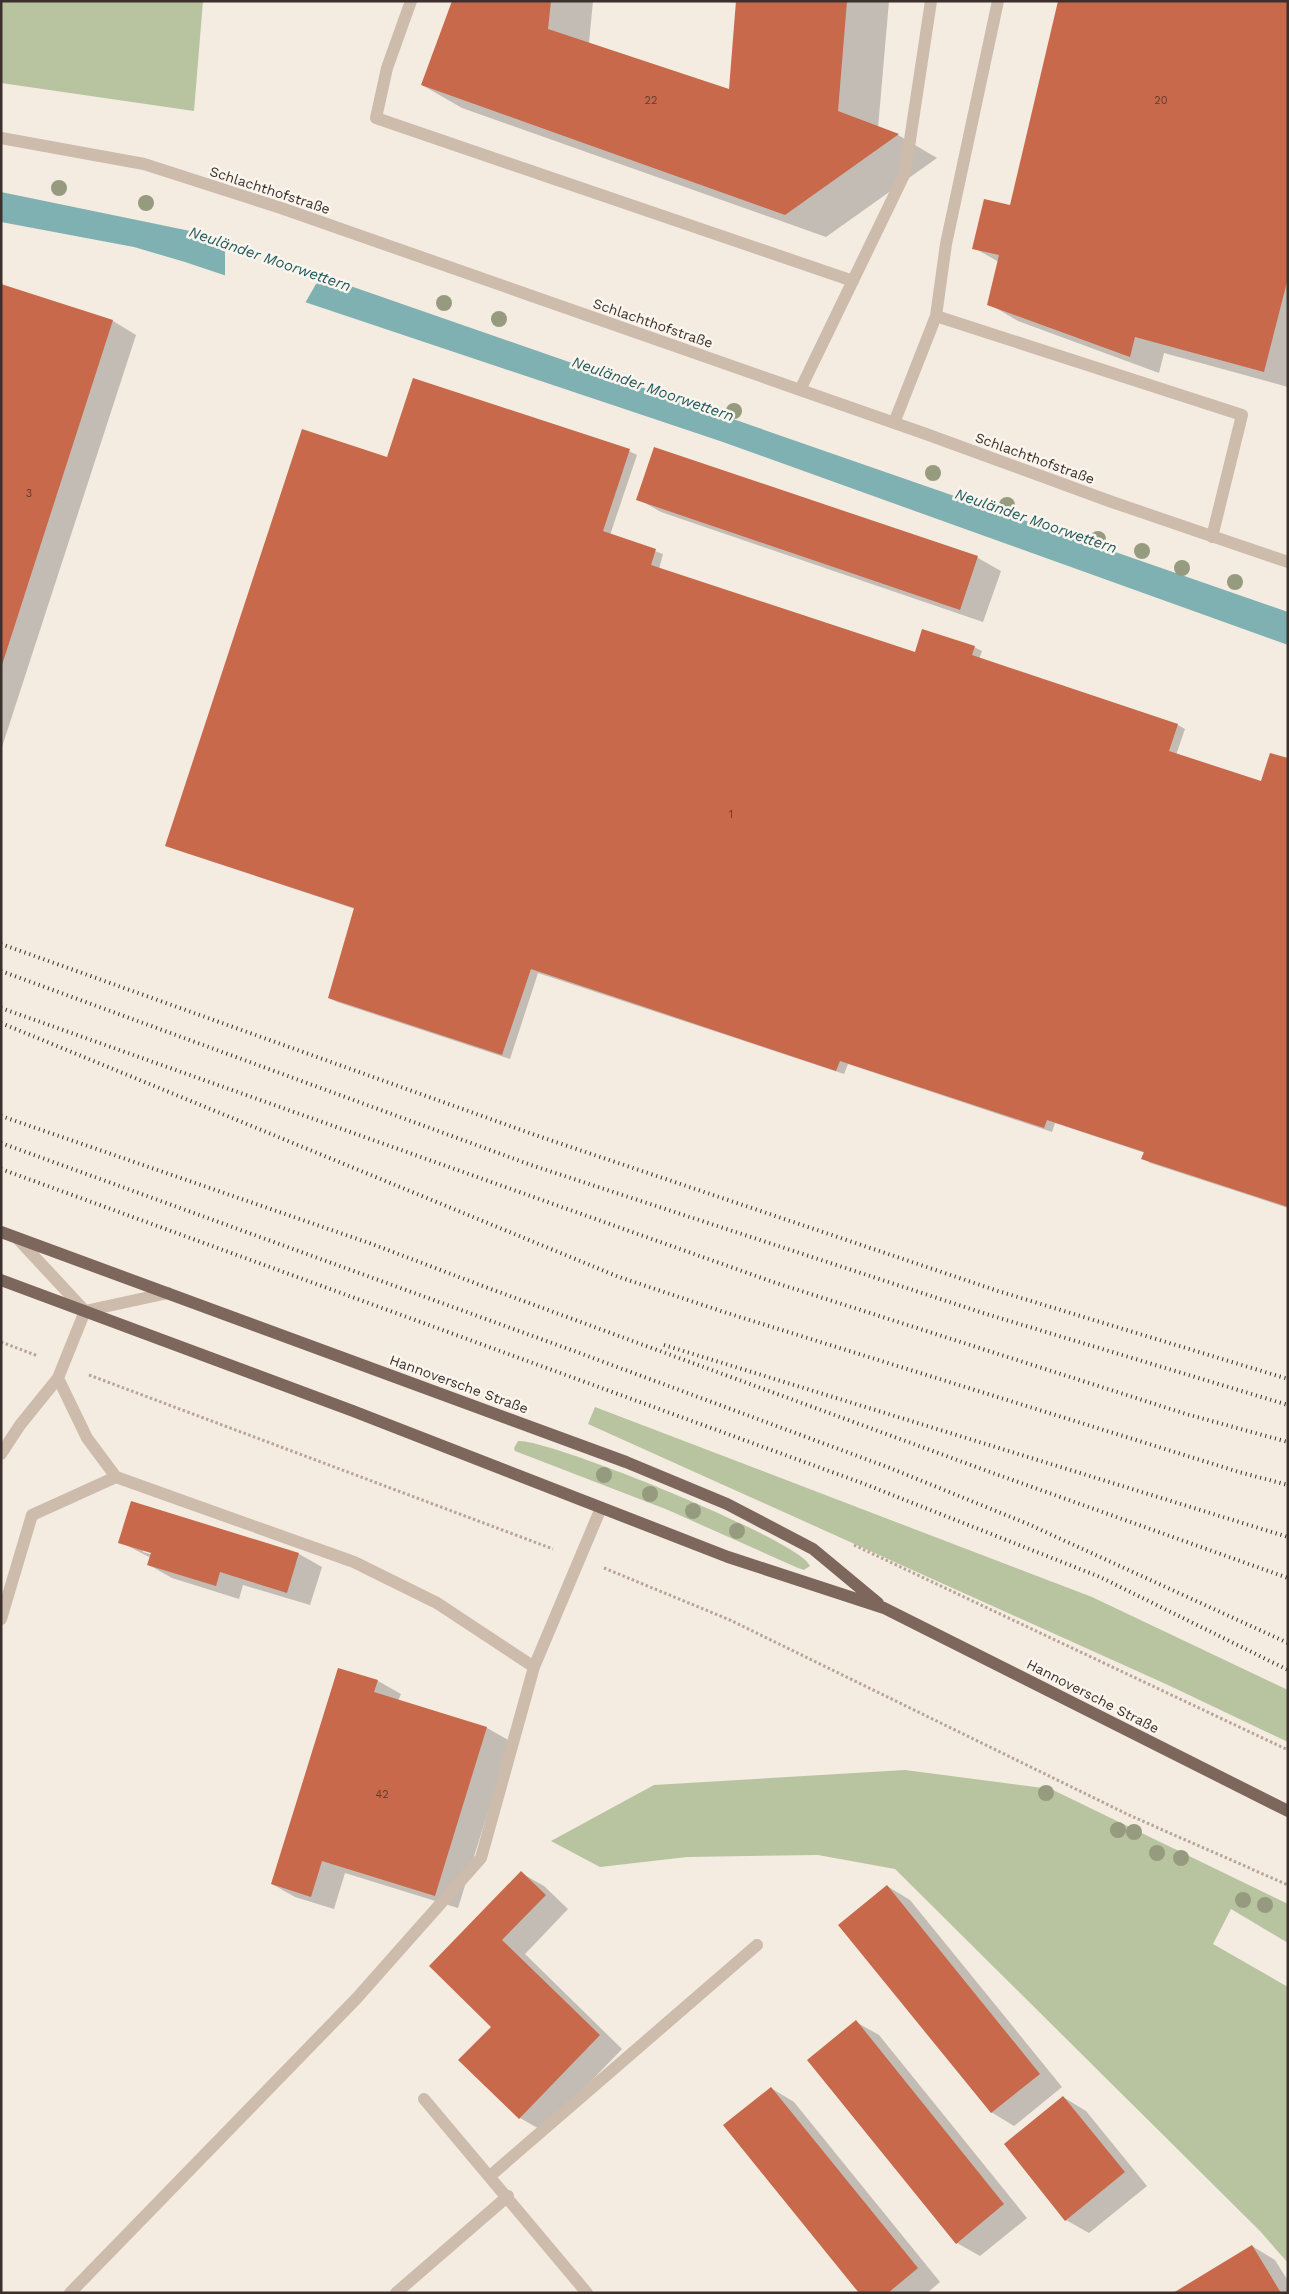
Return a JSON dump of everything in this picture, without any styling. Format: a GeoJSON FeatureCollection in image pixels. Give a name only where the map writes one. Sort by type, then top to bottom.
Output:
{"type":"FeatureCollection","features":[{"type":"Feature","properties":{"kind":"main road","name":"Hannoversche Straße"},"geometry":{"type":"LineString","coordinates":[[1,1232],[626,1462],[728,1504],[813,1549],[884,1608]]}},
{"type":"Feature","properties":{"kind":"main road","name":"Hannoversche Straße"},"geometry":{"type":"LineString","coordinates":[[1,1280],[353,1411],[728,1558],[884,1608],[1288,1811]]}},
{"type":"Feature","properties":{"kind":"street"},"geometry":{"type":"LineString","coordinates":[[411,1],[387,68],[376,118],[853,281]]}},
{"type":"Feature","properties":{"kind":"street"},"geometry":{"type":"LineString","coordinates":[[800,390],[905,173],[931,1]]}},
{"type":"Feature","properties":{"kind":"street"},"geometry":{"type":"LineString","coordinates":[[894,423],[936,316],[946,244],[998,1]]}},
{"type":"Feature","properties":{"kind":"street","name":"Schlachthofstraße"},"geometry":{"type":"LineString","coordinates":[[1,138],[144,164],[281,208],[894,423],[1212,537],[1288,562]]}},
{"type":"Feature","properties":{"kind":"street"},"geometry":{"type":"LineString","coordinates":[[936,316],[1242,416],[1212,537]]}},
{"type":"Feature","properties":{"kind":"street"},"geometry":{"type":"LineString","coordinates":[[17,1238],[84,1311]]}},
{"type":"Feature","properties":{"kind":"street"},"geometry":{"type":"LineString","coordinates":[[84,1311],[168,1293]]}},
{"type":"Feature","properties":{"kind":"street"},"geometry":{"type":"LineString","coordinates":[[1,1454],[20,1425],[58,1378],[84,1311]]}},
{"type":"Feature","properties":{"kind":"street"},"geometry":{"type":"LineString","coordinates":[[58,1378],[87,1438],[116,1477],[354,1562],[437,1603],[534,1667]]}},
{"type":"Feature","properties":{"kind":"street"},"geometry":{"type":"LineString","coordinates":[[1,1619],[32,1515],[116,1477]]}},
{"type":"Feature","properties":{"kind":"street"},"geometry":{"type":"LineString","coordinates":[[70,2293],[356,1999],[481,1858],[534,1667],[601,1508]]}},
{"type":"Feature","properties":{"kind":"street"},"geometry":{"type":"LineString","coordinates":[[1,1585],[7,1600]]}},
{"type":"Feature","properties":{"kind":"street"},"geometry":{"type":"LineString","coordinates":[[490,2176],[757,1945]]}},
{"type":"Feature","properties":{"kind":"street"},"geometry":{"type":"LineString","coordinates":[[424,2099],[508,2196],[587,2293]]}},
{"type":"Feature","properties":{"kind":"street"},"geometry":{"type":"LineString","coordinates":[[396,2293],[508,2196]]}},
{"type":"Feature","properties":{"kind":"path"},"geometry":{"type":"LineString","coordinates":[[1,1342],[579,1559],[730,1620],[1131,1816],[1288,1885]]}},
{"type":"Feature","properties":{"kind":"green space"},"geometry":{"type":"Polygon","coordinates":[[[1,1],[203,1],[194,111],[1,83],[1,1]]]}},
{"type":"Feature","properties":{"kind":"green space"},"geometry":{"type":"Polygon","coordinates":[[[595,1407],[1092,1597],[1288,1690],[1288,1742],[1168,1685],[588,1424],[595,1407]]]}},
{"type":"Feature","properties":{"kind":"green space"},"geometry":{"type":"Polygon","coordinates":[[[518,1441],[540,1445],[577,1456],[674,1494],[766,1536],[797,1554],[810,1566],[804,1570],[798,1568],[668,1510],[515,1451],[514,1448],[518,1441]]]}},
{"type":"Feature","properties":{"kind":"green space"},"geometry":{"type":"Polygon","coordinates":[[[905,1770],[1051,1789],[1288,1904],[1288,1943],[1231,1909],[1213,1944],[1288,1987],[1288,2263],[1260,2231],[895,1869],[818,1855],[687,1857],[600,1867],[551,1841],[654,1785],[905,1770]]]}},
{"type":"Feature","properties":{"kind":"water","name":"Neuländer Moorwettern"},"geometry":{"type":"Polygon","coordinates":[[[1,192],[195,232],[1288,612],[1288,645],[720,441],[185,262],[134,247],[1,222],[1,192]]]}},
{"type":"Feature","properties":{"kind":"pier"},"geometry":{"type":"Polygon","coordinates":[[[222,238],[333,277],[324,279],[316,284],[304,305],[225,278],[225,251],[222,238]]]}},
{"type":"Feature","properties":{"kind":"building"},"geometry":{"type":"Polygon","coordinates":[[[452,1],[551,1],[548,29],[729,89],[736,1],[847,1],[838,111],[899,134],[785,215],[421,85],[452,1]]]}},
{"type":"Feature","properties":{"kind":"building"},"geometry":{"type":"Polygon","coordinates":[[[1058,1],[1288,1],[1288,278],[1264,372],[1135,337],[1130,357],[987,305],[999,255],[972,249],[984,199],[1010,205],[1058,1]]]}},
{"type":"Feature","properties":{"kind":"building"},"geometry":{"type":"Polygon","coordinates":[[[1,284],[113,320],[2,665],[1,665],[1,284]]]}},
{"type":"Feature","properties":{"kind":"building"},"geometry":{"type":"Polygon","coordinates":[[[413,378],[630,449],[603,531],[656,549],[651,565],[915,652],[922,629],[975,646],[972,655],[1178,724],[1169,751],[1261,781],[1270,753],[1288,758],[1288,1207],[1141,1159],[1144,1152],[1047,1120],[1044,1128],[840,1061],[836,1071],[531,969],[502,1055],[328,998],[354,908],[165,846],[302,429],[387,457],[413,378]]]}},
{"type":"Feature","properties":{"kind":"building"},"geometry":{"type":"Polygon","coordinates":[[[654,447],[978,556],[960,610],[636,500],[654,447]]]}},
{"type":"Feature","properties":{"kind":"building"},"geometry":{"type":"Polygon","coordinates":[[[131,1501],[299,1553],[287,1593],[220,1572],[216,1586],[147,1565],[151,1553],[118,1543],[131,1501]]]}},
{"type":"Feature","properties":{"kind":"building"},"geometry":{"type":"Polygon","coordinates":[[[338,1668],[378,1680],[374,1692],[487,1727],[435,1896],[322,1861],[311,1897],[271,1884],[338,1668]]]}},
{"type":"Feature","properties":{"kind":"building"},"geometry":{"type":"Polygon","coordinates":[[[521,1871],[546,1895],[502,1940],[600,2035],[519,2119],[458,2060],[491,2027],[429,1966],[521,1871]]]}},
{"type":"Feature","properties":{"kind":"building"},"geometry":{"type":"Polygon","coordinates":[[[887,1885],[1040,2074],[991,2113],[838,1925],[887,1885]]]}},
{"type":"Feature","properties":{"kind":"building"},"geometry":{"type":"Polygon","coordinates":[[[856,2020],[1004,2204],[956,2244],[807,2060],[856,2020]]]}},
{"type":"Feature","properties":{"kind":"building"},"geometry":{"type":"Polygon","coordinates":[[[771,2087],[918,2268],[888,2293],[859,2293],[723,2125],[771,2087]]]}},
{"type":"Feature","properties":{"kind":"building"},"geometry":{"type":"Polygon","coordinates":[[[1063,2096],[1125,2172],[1065,2221],[1004,2144],[1063,2096]]]}},
{"type":"Feature","properties":{"kind":"building"},"geometry":{"type":"Polygon","coordinates":[[[1252,2245],[1281,2293],[1173,2293],[1252,2245]]]}},
{"type":"Feature","properties":{"kind":"railway"},"geometry":{"type":"LineString","coordinates":[[1,944],[538,1136],[998,1291],[1288,1379]]}},
{"type":"Feature","properties":{"kind":"railway"},"geometry":{"type":"LineString","coordinates":[[1,971],[531,1165],[983,1313],[1288,1405]]}},
{"type":"Feature","properties":{"kind":"railway"},"geometry":{"type":"LineString","coordinates":[[1,1008],[773,1282],[1186,1414],[1288,1442]]}},
{"type":"Feature","properties":{"kind":"railway"},"geometry":{"type":"LineString","coordinates":[[1,1023],[619,1277],[727,1313],[1239,1472],[1288,1485]]}},
{"type":"Feature","properties":{"kind":"railway"},"geometry":{"type":"LineString","coordinates":[[1,1116],[372,1244],[990,1472],[1288,1578]]}},
{"type":"Feature","properties":{"kind":"railway"},"geometry":{"type":"LineString","coordinates":[[1,1143],[890,1468],[1028,1524],[1288,1643]]}},
{"type":"Feature","properties":{"kind":"railway"},"geometry":{"type":"LineString","coordinates":[[1,1169],[862,1483],[1100,1577],[1288,1670]]}},
{"type":"Feature","properties":{"kind":"railway"},"geometry":{"type":"LineString","coordinates":[[664,1345],[1288,1537]]}}]}
